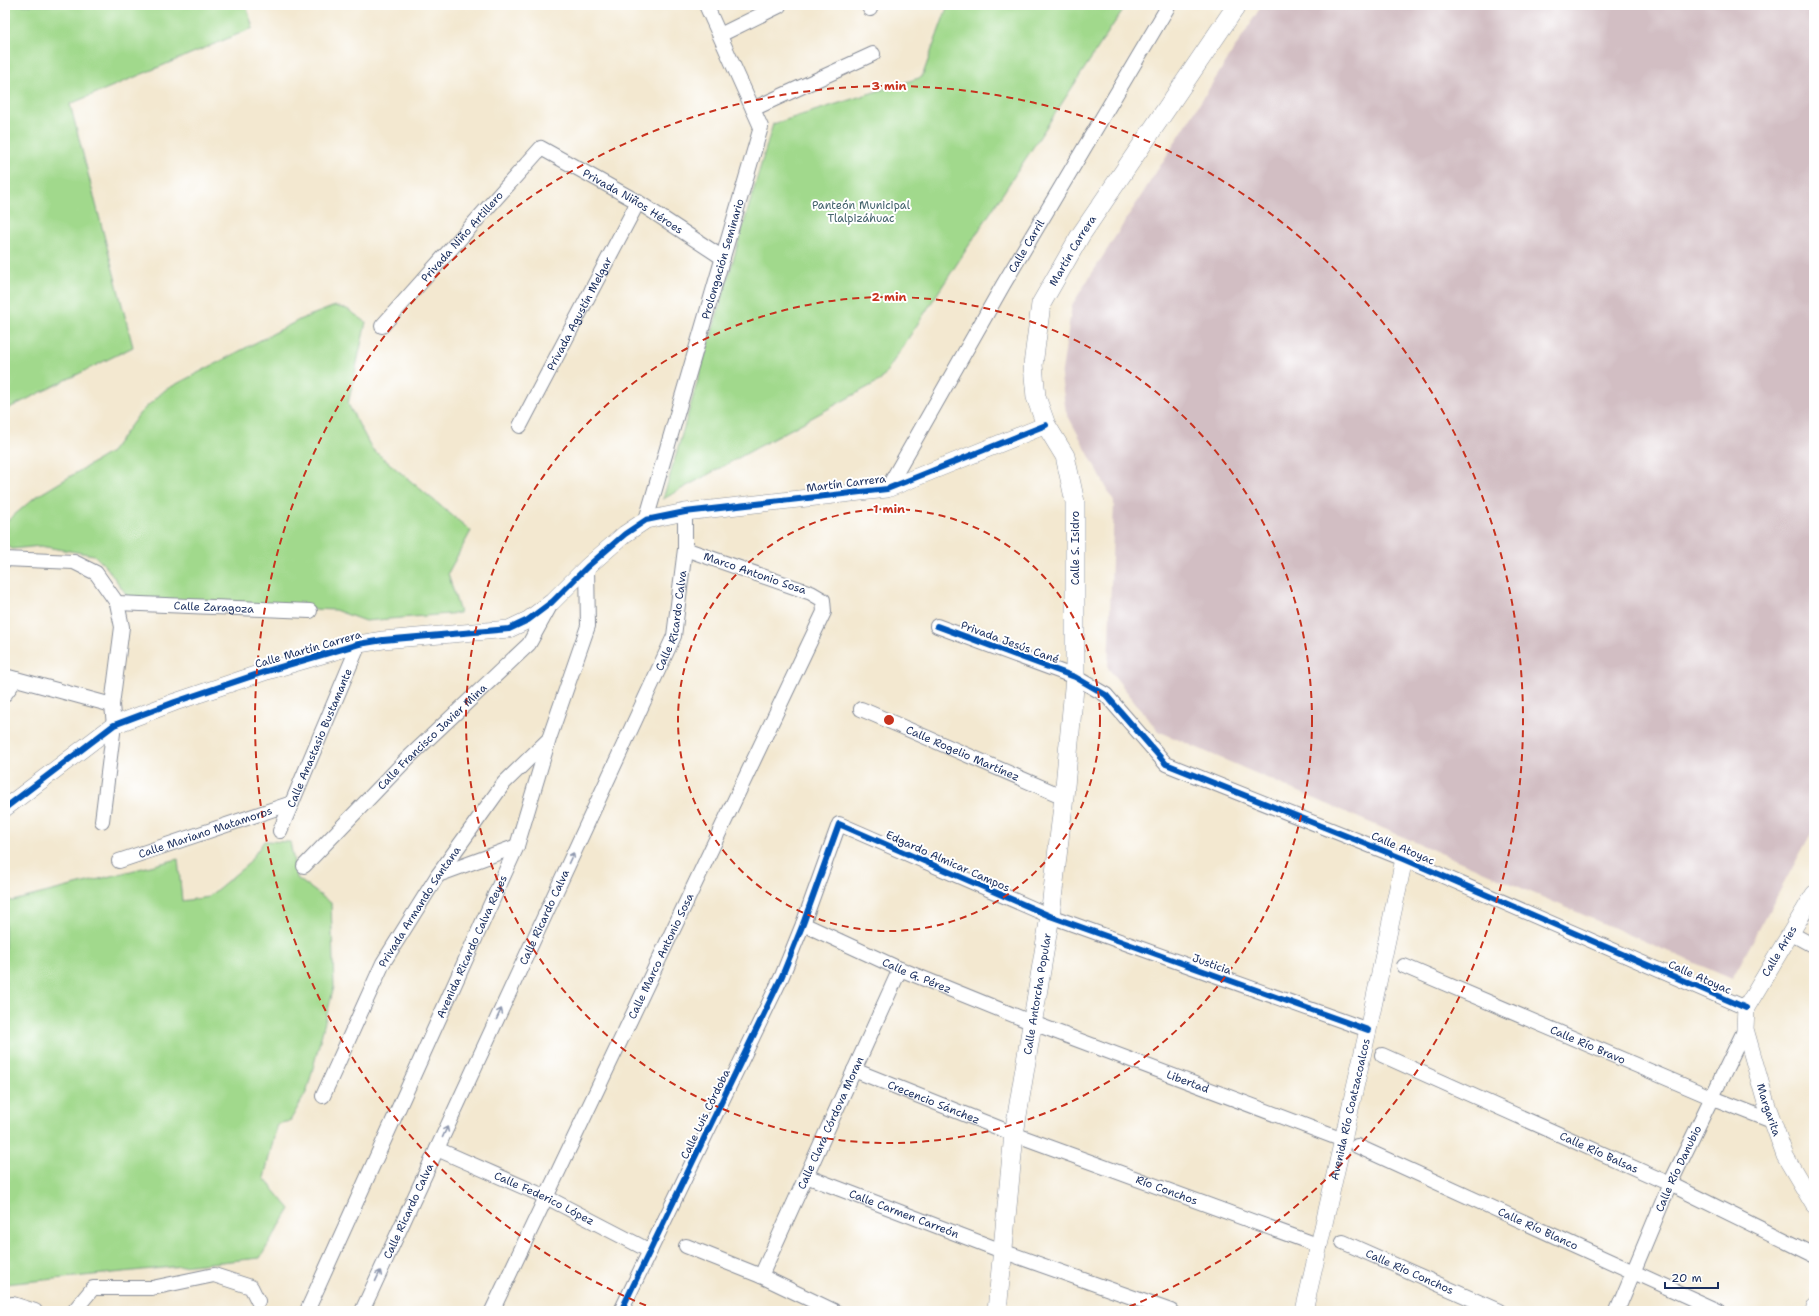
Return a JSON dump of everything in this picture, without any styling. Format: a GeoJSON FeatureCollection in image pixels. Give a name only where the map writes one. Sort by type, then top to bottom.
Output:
{"type":"FeatureCollection","features":[{"type":"Feature","properties":{"kind":"main road","name":"Martín Carrera"},"geometry":{"type":"LineString","coordinates":[[1046,425],[1036,397],[1033,365],[1041,304],[1080,236],[1237,5]]}},
{"type":"Feature","properties":{"kind":"main road","name":"Calle S. Isidro"},"geometry":{"type":"LineString","coordinates":[[1046,425],[1065,456],[1075,502],[1075,677]]}},
{"type":"Feature","properties":{"kind":"main road","name":"Calle Antorcha Popular"},"geometry":{"type":"LineString","coordinates":[[997,1311],[1014,1134],[1050,916],[1064,797],[1075,677]]}},
{"type":"Feature","properties":{"kind":"street","name":"Prolongación Seminario"},"geometry":{"type":"LineString","coordinates":[[646,520],[762,127],[706,5]]}},
{"type":"Feature","properties":{"kind":"street","name":"Calle Carril"},"geometry":{"type":"LineString","coordinates":[[887,489],[1007,278],[1169,5]]}},
{"type":"Feature","properties":{"kind":"street"},"geometry":{"type":"LineString","coordinates":[[720,35],[779,6]]}},
{"type":"Feature","properties":{"kind":"street"},"geometry":{"type":"LineString","coordinates":[[753,110],[873,54]]}},
{"type":"Feature","properties":{"kind":"street","name":"Privada Niños Héroes"},"geometry":{"type":"LineString","coordinates":[[541,148],[638,202],[723,258]]}},
{"type":"Feature","properties":{"kind":"street","name":"Privada Niño Artillero"},"geometry":{"type":"LineString","coordinates":[[382,326],[541,148]]}},
{"type":"Feature","properties":{"kind":"street","name":"Privada Agustín Melgar"},"geometry":{"type":"LineString","coordinates":[[520,426],[638,202]]}},
{"type":"Feature","properties":{"kind":"street","name":"Martín Carrera"},"geometry":{"type":"LineString","coordinates":[[685,512],[887,489],[1046,425]]}},
{"type":"Feature","properties":{"kind":"street","name":"Calle Martín Carrera"},"geometry":{"type":"LineString","coordinates":[[5,808],[114,725],[175,702],[260,673],[359,644],[382,640],[509,629],[528,620],[552,602],[587,567],[625,534],[646,520],[685,512]]}},
{"type":"Feature","properties":{"kind":"street","name":"Calle Ricardo Calva"},"geometry":{"type":"LineString","coordinates":[[362,1311],[674,636],[685,548],[685,512]]}},
{"type":"Feature","properties":{"kind":"street","name":"Marco Antonio Sosa"},"geometry":{"type":"LineString","coordinates":[[685,548],[811,593],[823,600]]}},
{"type":"Feature","properties":{"kind":"street"},"geometry":{"type":"LineString","coordinates":[[5,559],[74,562],[96,572],[117,602],[122,627],[112,705],[114,725],[102,821]]}},
{"type":"Feature","properties":{"kind":"street","name":"Avenida Ricardo Calva Reyes"},"geometry":{"type":"LineString","coordinates":[[307,1311],[517,846],[549,739],[588,626],[587,567]]}},
{"type":"Feature","properties":{"kind":"street","name":"Calle Marco Antonio Sosa"},"geometry":{"type":"LineString","coordinates":[[492,1311],[824,612],[823,600]]}},
{"type":"Feature","properties":{"kind":"street","name":"Calle Zaragoza"},"geometry":{"type":"LineString","coordinates":[[117,602],[310,611]]}},
{"type":"Feature","properties":{"kind":"street","name":"Calle Francisco Javier Mina"},"geometry":{"type":"LineString","coordinates":[[304,866],[407,759],[530,644],[552,602]]}},
{"type":"Feature","properties":{"kind":"street","name":"Privada Jesús Cané"},"geometry":{"type":"LineString","coordinates":[[937,626],[1075,677]]}},
{"type":"Feature","properties":{"kind":"street","name":"Calle Anastasio Bustamante"},"geometry":{"type":"LineString","coordinates":[[280,831],[359,644]]}},
{"type":"Feature","properties":{"kind":"street"},"geometry":{"type":"LineString","coordinates":[[5,694],[11,677],[112,705]]}},
{"type":"Feature","properties":{"kind":"street","name":"Calle Atoyac"},"geometry":{"type":"LineString","coordinates":[[1075,677],[1106,695],[1166,764],[1404,859],[1746,1008]]}},
{"type":"Feature","properties":{"kind":"street","name":"Calle Rogelio Martínez"},"geometry":{"type":"LineString","coordinates":[[861,709],[1064,797]]}},
{"type":"Feature","properties":{"kind":"street","name":"Privada Armando Santana"},"geometry":{"type":"LineString","coordinates":[[323,1096],[383,962],[438,875],[504,783],[549,739]]}},
{"type":"Feature","properties":{"kind":"street","name":"Calle Mariano Matamoros"},"geometry":{"type":"LineString","coordinates":[[119,861],[292,803]]}},
{"type":"Feature","properties":{"kind":"street","name":"Edgardo Almicar Campos"},"geometry":{"type":"LineString","coordinates":[[839,824],[1050,916]]}},
{"type":"Feature","properties":{"kind":"street","name":"Calle Luis Córdoba"},"geometry":{"type":"LineString","coordinates":[[621,1311],[782,976],[803,924],[839,824]]}},
{"type":"Feature","properties":{"kind":"street"},"geometry":{"type":"LineString","coordinates":[[438,875],[517,846]]}},
{"type":"Feature","properties":{"kind":"street","name":"Avenida Río Coatzacoalcos"},"geometry":{"type":"LineString","coordinates":[[1304,1311],[1320,1246],[1350,1143],[1368,1030],[1404,859]]}},
{"type":"Feature","properties":{"kind":"street","name":"Calle Aries"},"geometry":{"type":"LineString","coordinates":[[1746,1008],[1814,894]]}},
{"type":"Feature","properties":{"kind":"street","name":"Justicia"},"geometry":{"type":"LineString","coordinates":[[1050,916],[1368,1030]]}},
{"type":"Feature","properties":{"kind":"street","name":"Calle G. Pérez"},"geometry":{"type":"LineString","coordinates":[[803,924],[900,969],[1033,1023]]}},
{"type":"Feature","properties":{"kind":"street"},"geometry":{"type":"LineString","coordinates":[[1790,933],[1814,946]]}},
{"type":"Feature","properties":{"kind":"street","name":"Calle Río Bravo"},"geometry":{"type":"LineString","coordinates":[[1404,966],[1712,1098],[1772,1121]]}},
{"type":"Feature","properties":{"kind":"street","name":"Calle Clara Córdova Moran"},"geometry":{"type":"LineString","coordinates":[[761,1276],[900,969]]}},
{"type":"Feature","properties":{"kind":"street","name":"Margarita"},"geometry":{"type":"LineString","coordinates":[[1746,1008],[1745,1030],[1772,1121],[1785,1156],[1814,1205]]}},
{"type":"Feature","properties":{"kind":"street","name":"Libertad"},"geometry":{"type":"LineString","coordinates":[[1033,1023],[1350,1143]]}},
{"type":"Feature","properties":{"kind":"street","name":"Calle Río Danubio"},"geometry":{"type":"LineString","coordinates":[[1617,1311],[1670,1184],[1745,1030]]}},
{"type":"Feature","properties":{"kind":"street","name":"Calle Río Balsas"},"geometry":{"type":"LineString","coordinates":[[1382,1055],[1670,1184],[1814,1255]]}},
{"type":"Feature","properties":{"kind":"street","name":"Crecencio Sánchez"},"geometry":{"type":"LineString","coordinates":[[854,1070],[1014,1134]]}},
{"type":"Feature","properties":{"kind":"street","name":"Río Conchos"},"geometry":{"type":"LineString","coordinates":[[1014,1134],[1320,1246]]}},
{"type":"Feature","properties":{"kind":"street","name":"Calle Río Blanco"},"geometry":{"type":"LineString","coordinates":[[1350,1143],[1719,1311]]}},
{"type":"Feature","properties":{"kind":"street","name":"Calle Federico López"},"geometry":{"type":"LineString","coordinates":[[436,1149],[546,1197],[650,1251]]}},
{"type":"Feature","properties":{"kind":"street","name":"Calle Carmen Carreón"},"geometry":{"type":"LineString","coordinates":[[806,1176],[1002,1251],[1171,1311]]}},
{"type":"Feature","properties":{"kind":"street","name":"Calle Río Conchos"},"geometry":{"type":"LineString","coordinates":[[1343,1242],[1499,1311]]}},
{"type":"Feature","properties":{"kind":"street"},"geometry":{"type":"LineString","coordinates":[[686,1246],[761,1276],[834,1311]]}},
{"type":"Feature","properties":{"kind":"street"},"geometry":{"type":"LineString","coordinates":[[74,1311],[92,1288],[152,1288],[214,1275],[251,1286],[258,1301]]}},
{"type":"Feature","properties":{"kind":"street"},"geometry":{"type":"LineString","coordinates":[[5,1305],[13,1304],[36,1311]]}},
{"type":"Feature","properties":{"kind":"street"},"geometry":{"type":"LineString","coordinates":[[1813,1311],[1814,1307]]}},
{"type":"Feature","properties":{"kind":"shaded area"},"geometry":{"type":"Polygon","coordinates":[[[1262,5],[1814,5],[1814,828],[1732,979],[1158,731],[1108,668],[1114,502],[1066,412],[1061,377],[1072,305],[1262,5]]]}},
{"type":"Feature","properties":{"kind":"green space"},"geometry":{"type":"Polygon","coordinates":[[[5,5],[246,5],[253,28],[70,104],[133,347],[5,410],[5,5]]]}},
{"type":"Feature","properties":{"kind":"green space","name":"Panteón Municipal Tlalpizáhuac"},"geometry":{"type":"Polygon","coordinates":[[[948,5],[1126,5],[881,380],[663,499],[773,124],[922,77],[948,5]]]}},
{"type":"Feature","properties":{"kind":"green space"},"geometry":{"type":"Polygon","coordinates":[[[335,306],[347,309],[366,322],[348,404],[372,449],[471,531],[448,573],[460,613],[365,621],[335,610],[131,601],[107,568],[94,555],[40,546],[12,549],[5,543],[5,523],[34,498],[111,452],[140,413],[165,390],[301,319],[335,306]]]}},
{"type":"Feature","properties":{"kind":"green space"},"geometry":{"type":"Polygon","coordinates":[[[264,841],[290,842],[297,878],[331,903],[334,987],[307,1091],[290,1121],[277,1124],[264,1178],[290,1209],[260,1258],[5,1284],[5,900],[13,901],[178,859],[182,901],[208,897],[248,864],[264,841]]]}},
{"type":"Feature","properties":{"kind":"cycle path"},"geometry":{"type":"LineString","coordinates":[[5,808],[114,725],[175,702],[267,671],[359,644],[383,640],[509,629],[528,620],[552,602],[587,567],[625,534],[646,520],[685,512],[887,489],[1046,425]]}},
{"type":"Feature","properties":{"kind":"cycle path"},"geometry":{"type":"LineString","coordinates":[[937,626],[1075,677],[1106,695],[1166,764],[1404,859],[1746,1008]]}},
{"type":"Feature","properties":{"kind":"cycle path"},"geometry":{"type":"LineString","coordinates":[[621,1311],[782,976],[803,924],[839,824],[1050,916],[1368,1030]]}}]}
